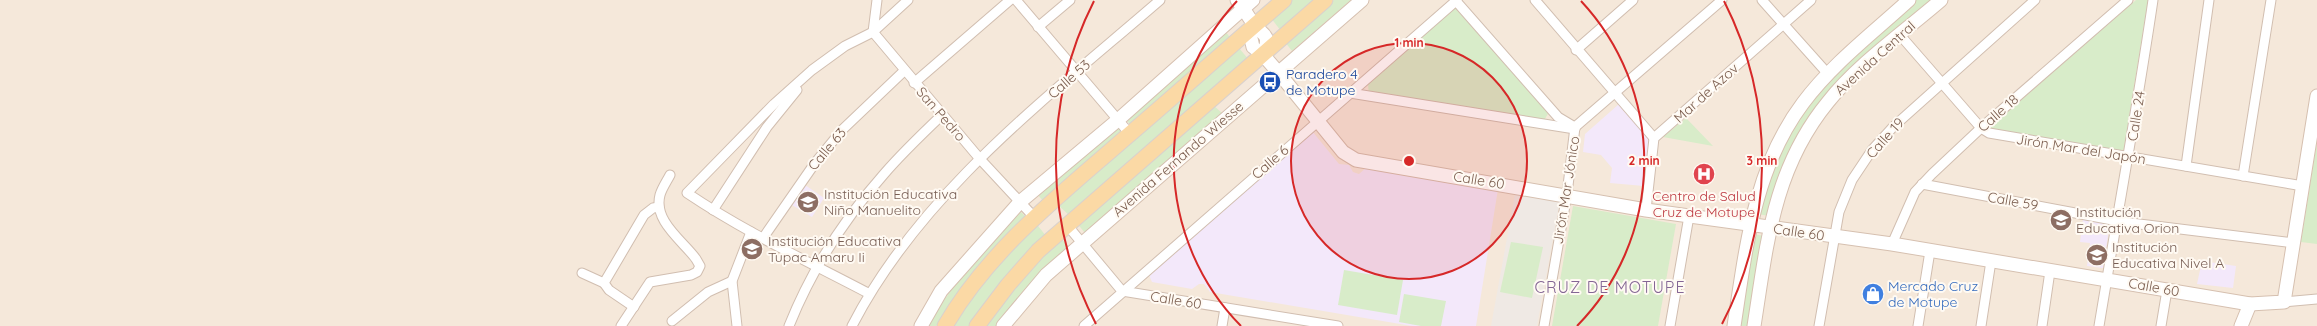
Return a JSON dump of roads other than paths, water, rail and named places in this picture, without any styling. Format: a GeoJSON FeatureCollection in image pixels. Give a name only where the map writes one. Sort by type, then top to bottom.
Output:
{"type":"FeatureCollection","features":[{"type":"Feature","properties":{"kind":"main road"},"geometry":{"type":"LineString","coordinates":[[945,326],[962,299],[995,257],[1034,217],[1284,0]]}},
{"type":"Feature","properties":{"kind":"main road","name":"Avenida Fernando Wiesse"},"geometry":{"type":"LineString","coordinates":[[977,326],[1008,285],[1038,251],[1325,0]]}},
{"type":"Feature","properties":{"kind":"main road","name":"Avenida Fernando Wiesse"},"geometry":{"type":"LineString","coordinates":[[1003,326],[1046,275],[1362,0]]}},
{"type":"Feature","properties":{"kind":"main road","name":"Avenida Central"},"geometry":{"type":"LineString","coordinates":[[1734,326],[1750,225],[1765,172],[1774,151],[1803,103],[1828,74],[1909,0]]}},
{"type":"Feature","properties":{"kind":"main road","name":"Avenida Central"},"geometry":{"type":"LineString","coordinates":[[1754,326],[1769,228],[1784,180],[1799,146],[1811,124],[1828,101],[1852,76],[1941,0]]}},
{"type":"Feature","properties":{"kind":"main road"},"geometry":{"type":"LineString","coordinates":[[921,326],[941,291],[1020,202],[1119,119],[1245,3],[1254,26]]}},
{"type":"Feature","properties":{"kind":"main road","name":"Calle 60"},"geometry":{"type":"LineString","coordinates":[[1254,26],[1250,34],[1250,41],[1253,47],[1263,55],[1278,72],[1343,152],[1356,160],[1567,194],[1646,210],[1892,244],[2250,304],[2284,302]]}},
{"type":"Feature","properties":{"kind":"main road"},"geometry":{"type":"LineString","coordinates":[[2284,302],[2317,96]]}},
{"type":"Feature","properties":{"kind":"main road"},"geometry":{"type":"LineString","coordinates":[[2241,326],[2250,304]]}},
{"type":"Feature","properties":{"kind":"street"},"geometry":{"type":"LineString","coordinates":[[873,32],[877,0]]}},
{"type":"Feature","properties":{"kind":"street"},"geometry":{"type":"LineString","coordinates":[[868,293],[751,232],[687,193],[769,109],[812,70],[845,46],[873,32],[908,0]]}},
{"type":"Feature","properties":{"kind":"street"},"geometry":{"type":"LineString","coordinates":[[914,83],[1010,0]]}},
{"type":"Feature","properties":{"kind":"street"},"geometry":{"type":"LineString","coordinates":[[1016,0],[1076,72],[1119,119],[1130,134]]}},
{"type":"Feature","properties":{"kind":"street"},"geometry":{"type":"LineString","coordinates":[[1038,27],[1070,0]]}},
{"type":"Feature","properties":{"kind":"street","name":"Calle 53"},"geometry":{"type":"LineString","coordinates":[[852,326],[868,293],[914,230],[980,159],[1076,72],[1160,0]]}},
{"type":"Feature","properties":{"kind":"street"},"geometry":{"type":"LineString","coordinates":[[1576,50],[1633,0]]}},
{"type":"Feature","properties":{"kind":"street","name":"Jirón Mar Jónico"},"geometry":{"type":"LineString","coordinates":[[1544,326],[1567,194],[1575,128],[1614,92],[1722,0]]}},
{"type":"Feature","properties":{"kind":"street"},"geometry":{"type":"LineString","coordinates":[[1762,0],[1828,74]]}},
{"type":"Feature","properties":{"kind":"street","name":"Mar de Azov"},"geometry":{"type":"LineString","coordinates":[[1654,138],[1811,0]]}},
{"type":"Feature","properties":{"kind":"street","name":"Calle 19"},"geometry":{"type":"LineString","coordinates":[[1819,326],[1839,212],[1852,180],[1872,150],[1894,127],[1942,82],[2035,0]]}},
{"type":"Feature","properties":{"kind":"street","name":"Calle 18"},"geometry":{"type":"LineString","coordinates":[[1892,244],[1905,210],[1922,184],[1981,128],[2128,0]]}},
{"type":"Feature","properties":{"kind":"street","name":"Calle 24"},"geometry":{"type":"LineString","coordinates":[[2099,326],[2116,220],[2130,157],[2153,0]]}},
{"type":"Feature","properties":{"kind":"street"},"geometry":{"type":"LineString","coordinates":[[2186,166],[2209,0]]}},
{"type":"Feature","properties":{"kind":"street"},"geometry":{"type":"LineString","coordinates":[[2243,176],[2271,0]]}},
{"type":"Feature","properties":{"kind":"street"},"geometry":{"type":"LineString","coordinates":[[1456,1],[1558,117],[1575,128]]}},
{"type":"Feature","properties":{"kind":"street","name":"Calle 6"},"geometry":{"type":"LineString","coordinates":[[1084,326],[1122,291],[1456,1]]}},
{"type":"Feature","properties":{"kind":"street"},"geometry":{"type":"LineString","coordinates":[[1538,1],[1576,50],[1654,138],[1646,210]]}},
{"type":"Feature","properties":{"kind":"street","name":"San Pedro"},"geometry":{"type":"LineString","coordinates":[[873,32],[914,83],[980,159],[1034,217]]}},
{"type":"Feature","properties":{"kind":"street","name":"Jirón Mar del Japón"},"geometry":{"type":"LineString","coordinates":[[1900,35],[1981,128],[1989,134],[2303,186]]}},
{"type":"Feature","properties":{"kind":"street"},"geometry":{"type":"LineString","coordinates":[[713,210],[767,127],[812,70]]}},
{"type":"Feature","properties":{"kind":"street","name":"Calle 63"},"geometry":{"type":"LineString","coordinates":[[763,238],[815,163],[837,136],[872,100],[904,71]]}},
{"type":"Feature","properties":{"kind":"street"},"geometry":{"type":"LineString","coordinates":[[1350,94],[1575,128]]}},
{"type":"Feature","properties":{"kind":"street"},"geometry":{"type":"LineString","coordinates":[[789,326],[818,267],[867,193],[910,146],[942,115]]}},
{"type":"Feature","properties":{"kind":"street"},"geometry":{"type":"LineString","coordinates":[[621,326],[650,282],[691,275],[696,272],[700,266],[663,219],[659,207],[660,195],[670,175]]}},
{"type":"Feature","properties":{"kind":"street","name":"Calle 59"},"geometry":{"type":"LineString","coordinates":[[1922,184],[2123,222],[2294,243]]}},
{"type":"Feature","properties":{"kind":"street"},"geometry":{"type":"LineString","coordinates":[[604,283],[644,215],[653,208],[659,207]]}},
{"type":"Feature","properties":{"kind":"street"},"geometry":{"type":"LineString","coordinates":[[1670,326],[1689,216]]}},
{"type":"Feature","properties":{"kind":"street"},"geometry":{"type":"LineString","coordinates":[[1067,225],[1122,291]]}},
{"type":"Feature","properties":{"kind":"street"},"geometry":{"type":"LineString","coordinates":[[737,326],[732,282],[751,232]]}},
{"type":"Feature","properties":{"kind":"street"},"geometry":{"type":"LineString","coordinates":[[1918,326],[1930,251]]}},
{"type":"Feature","properties":{"kind":"street"},"geometry":{"type":"LineString","coordinates":[[1981,326],[1991,261]]}},
{"type":"Feature","properties":{"kind":"street"},"geometry":{"type":"LineString","coordinates":[[2042,326],[2050,271]]}},
{"type":"Feature","properties":{"kind":"street"},"geometry":{"type":"LineString","coordinates":[[582,273],[604,283],[609,290],[634,307]]}},
{"type":"Feature","properties":{"kind":"street"},"geometry":{"type":"LineString","coordinates":[[672,321],[708,292],[732,282]]}},
{"type":"Feature","properties":{"kind":"street"},"geometry":{"type":"LineString","coordinates":[[2161,326],[2167,290]]}},
{"type":"Feature","properties":{"kind":"street","name":"Calle 60"},"geometry":{"type":"LineString","coordinates":[[1122,291],[1338,326]]}},
{"type":"Feature","properties":{"kind":"street"},"geometry":{"type":"LineString","coordinates":[[2284,302],[2317,299]]}},
{"type":"Feature","properties":{"kind":"street"},"geometry":{"type":"LineString","coordinates":[[1222,326],[1225,308]]}},
{"type":"Feature","properties":{"kind":"place","name":"Paradero 4 de Motupe"},"geometry":{"type":"Point","coordinates":[1270,82]}},
{"type":"Feature","properties":{"kind":"place","name":"Centro de Salud Cruz de Motupe"},"geometry":{"type":"Point","coordinates":[1704,174]}},
{"type":"Feature","properties":{"kind":"place","name":"Institución Educativa Niño Manuelito"},"geometry":{"type":"Point","coordinates":[808,202]}},
{"type":"Feature","properties":{"kind":"place","name":"Institución Educativa Orion"},"geometry":{"type":"Point","coordinates":[2061,220]}},
{"type":"Feature","properties":{"kind":"place","name":"Institución Educativa Tupac Amaru Ii"},"geometry":{"type":"Point","coordinates":[752,249]}},
{"type":"Feature","properties":{"kind":"place","name":"Institución Educativa Nivel A"},"geometry":{"type":"Point","coordinates":[2097,255]}},
{"type":"Feature","properties":{"kind":"place","name":"Mercado Cruz de Motupe"},"geometry":{"type":"Point","coordinates":[1873,294]}},
{"type":"Feature","properties":{"kind":"district","name":"CRUZ DE MOTUPE"},"geometry":{"type":"Point","coordinates":[1610,287]}}]}
